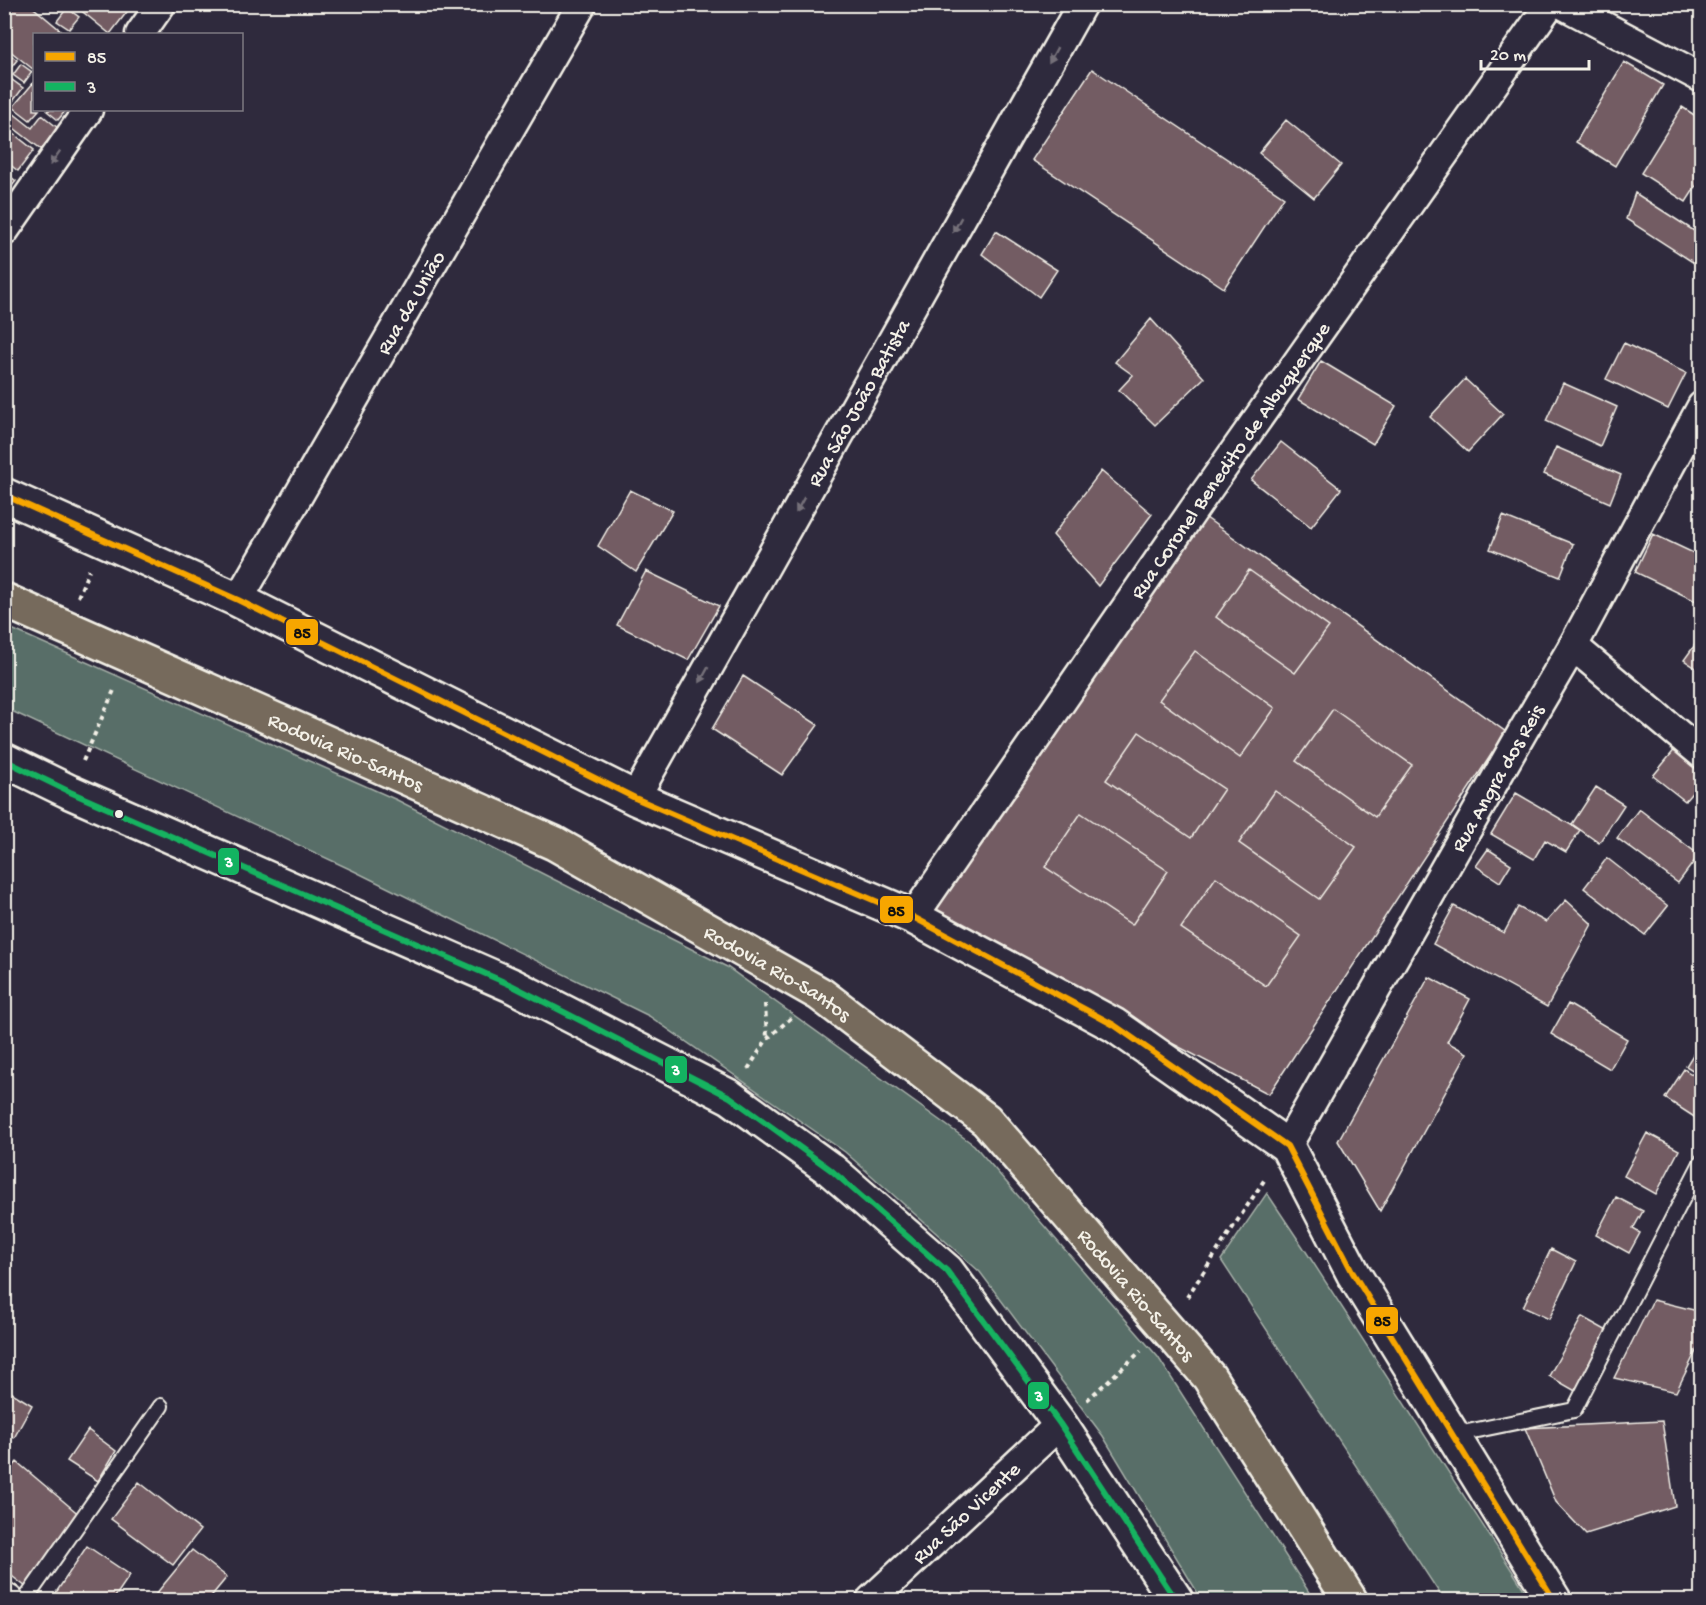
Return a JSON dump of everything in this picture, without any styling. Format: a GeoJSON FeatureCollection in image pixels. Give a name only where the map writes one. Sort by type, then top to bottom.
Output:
{"type":"FeatureCollection","features":[{"type":"Feature","properties":{"kind":"highway","name":"Rodovia Rio-Santos"},"geometry":{"type":"LineString","coordinates":[[4,600],[554,843],[820,994],[986,1120],[1209,1377],[1350,1600]]}},
{"type":"Feature","properties":{"kind":"main road"},"geometry":{"type":"LineString","coordinates":[[4,495],[238,600],[635,798],[913,917],[1114,1025],[1287,1146],[1353,1273],[1554,1600]]}},
{"type":"Feature","properties":{"kind":"main road"},"geometry":{"type":"LineString","coordinates":[[4,760],[70,792],[511,985],[730,1097],[831,1170],[947,1270],[1060,1424],[1176,1600]]}},
{"type":"Feature","properties":{"kind":"street"},"geometry":{"type":"LineString","coordinates":[[141,33],[161,4]]}},
{"type":"Feature","properties":{"kind":"street","name":"Rua da União"},"geometry":{"type":"LineString","coordinates":[[238,600],[582,4]]}},
{"type":"Feature","properties":{"kind":"street","name":"Rua São João Batista"},"geometry":{"type":"LineString","coordinates":[[635,798],[1082,4]]}},
{"type":"Feature","properties":{"kind":"street","name":"Rua Coronel Benedito de Albuquerque"},"geometry":{"type":"LineString","coordinates":[[913,917],[1208,489],[1550,4]]}},
{"type":"Feature","properties":{"kind":"street"},"geometry":{"type":"LineString","coordinates":[[1562,4],[1701,78]]}},
{"type":"Feature","properties":{"kind":"street"},"geometry":{"type":"LineString","coordinates":[[4,231],[87,111]]}},
{"type":"Feature","properties":{"kind":"street","name":"Rua Angra dos Reis"},"geometry":{"type":"LineString","coordinates":[[1287,1146],[1573,646],[1701,406]]}},
{"type":"Feature","properties":{"kind":"street"},"geometry":{"type":"LineString","coordinates":[[1573,646],[1701,754]]}},
{"type":"Feature","properties":{"kind":"street","name":"Rua São Vicente"},"geometry":{"type":"LineString","coordinates":[[871,1600],[1060,1424]]}},
{"type":"Feature","properties":{"kind":"street"},"geometry":{"type":"LineString","coordinates":[[4,1597],[9,1600]]}},
{"type":"Feature","properties":{"kind":"lane"},"geometry":{"type":"LineString","coordinates":[[1452,1435],[1574,1410],[1701,1161]]}},
{"type":"Feature","properties":{"kind":"lane"},"geometry":{"type":"LineString","coordinates":[[25,1600],[161,1406]]}},
{"type":"Feature","properties":{"kind":"path"},"geometry":{"type":"LineString","coordinates":[[70,792],[129,655]]}},
{"type":"Feature","properties":{"kind":"path"},"geometry":{"type":"LineString","coordinates":[[730,1097],[767,1039],[820,994]]}},
{"type":"Feature","properties":{"kind":"path"},"geometry":{"type":"LineString","coordinates":[[1060,1424],[1166,1328],[1287,1146]]}},
{"type":"Feature","properties":{"kind":"green space"},"geometry":{"type":"Polygon","coordinates":[[[5,626],[397,800],[727,967],[974,1145],[1158,1357],[1314,1600],[1202,1600],[1103,1436],[980,1272],[845,1152],[649,1016],[354,871],[5,708],[5,626]]]}},
{"type":"Feature","properties":{"kind":"green space"},"geometry":{"type":"Polygon","coordinates":[[[1267,1193],[1531,1600],[1444,1600],[1221,1260],[1267,1193]]]}},
{"type":"Feature","properties":{"kind":"building"},"geometry":{"type":"Polygon","coordinates":[[[10,4],[29,4],[64,33],[33,33],[33,69],[4,46],[4,11],[10,4]]]}},
{"type":"Feature","properties":{"kind":"building"},"geometry":{"type":"Polygon","coordinates":[[[73,4],[133,4],[109,33],[73,4]]]}},
{"type":"Feature","properties":{"kind":"building"},"geometry":{"type":"Polygon","coordinates":[[[67,8],[79,17],[69,29],[57,21],[67,8]]]}},
{"type":"Feature","properties":{"kind":"building"},"geometry":{"type":"Polygon","coordinates":[[[4,50],[17,60],[4,76],[4,50]]]}},
{"type":"Feature","properties":{"kind":"building"},"geometry":{"type":"Polygon","coordinates":[[[1624,62],[1663,85],[1615,166],[1576,142],[1624,62]]]}},
{"type":"Feature","properties":{"kind":"building"},"geometry":{"type":"Polygon","coordinates":[[[21,64],[32,72],[24,83],[13,75],[21,64]]]}},
{"type":"Feature","properties":{"kind":"building"},"geometry":{"type":"Polygon","coordinates":[[[1092,69],[1284,197],[1224,288],[1032,160],[1092,69]]]}},
{"type":"Feature","properties":{"kind":"building"},"geometry":{"type":"Polygon","coordinates":[[[8,77],[23,88],[4,113],[4,83],[8,77]]]}},
{"type":"Feature","properties":{"kind":"building"},"geometry":{"type":"Polygon","coordinates":[[[33,83],[33,111],[38,111],[30,120],[13,107],[33,83]]]}},
{"type":"Feature","properties":{"kind":"building"},"geometry":{"type":"Polygon","coordinates":[[[1682,107],[1702,120],[1702,177],[1686,202],[1641,173],[1682,107]]]}},
{"type":"Feature","properties":{"kind":"building"},"geometry":{"type":"Polygon","coordinates":[[[47,111],[65,111],[58,120],[47,111]]]}},
{"type":"Feature","properties":{"kind":"building"},"geometry":{"type":"Polygon","coordinates":[[[13,113],[32,128],[42,115],[58,128],[41,149],[6,122],[13,113]]]}},
{"type":"Feature","properties":{"kind":"building"},"geometry":{"type":"Polygon","coordinates":[[[1286,120],[1341,165],[1314,198],[1259,153],[1286,120]]]}},
{"type":"Feature","properties":{"kind":"building"},"geometry":{"type":"Polygon","coordinates":[[[4,126],[34,150],[18,171],[4,160],[4,126]]]}},
{"type":"Feature","properties":{"kind":"building"},"geometry":{"type":"Polygon","coordinates":[[[4,172],[16,181],[4,196],[4,172]]]}},
{"type":"Feature","properties":{"kind":"building"},"geometry":{"type":"Polygon","coordinates":[[[1635,193],[1702,236],[1702,268],[1626,219],[1635,193]]]}},
{"type":"Feature","properties":{"kind":"building"},"geometry":{"type":"Polygon","coordinates":[[[996,231],[1057,270],[1039,297],[982,254],[996,231]]]}},
{"type":"Feature","properties":{"kind":"building"},"geometry":{"type":"Polygon","coordinates":[[[1151,319],[1204,378],[1155,425],[1119,390],[1133,375],[1115,362],[1151,319]]]}},
{"type":"Feature","properties":{"kind":"building"},"geometry":{"type":"Polygon","coordinates":[[[1624,343],[1686,373],[1668,409],[1606,379],[1624,343]]]}},
{"type":"Feature","properties":{"kind":"building"},"geometry":{"type":"Polygon","coordinates":[[[1321,361],[1396,406],[1373,444],[1298,399],[1321,361]]]}},
{"type":"Feature","properties":{"kind":"building"},"geometry":{"type":"Polygon","coordinates":[[[1465,379],[1503,414],[1468,452],[1430,417],[1465,379]]]}},
{"type":"Feature","properties":{"kind":"building"},"geometry":{"type":"Polygon","coordinates":[[[1563,383],[1617,407],[1600,446],[1546,421],[1563,383]]]}},
{"type":"Feature","properties":{"kind":"building"},"geometry":{"type":"Polygon","coordinates":[[[1281,442],[1341,489],[1311,527],[1251,480],[1281,442]]]}},
{"type":"Feature","properties":{"kind":"building"},"geometry":{"type":"Polygon","coordinates":[[[1556,447],[1621,475],[1610,503],[1544,474],[1556,447]]]}},
{"type":"Feature","properties":{"kind":"building"},"geometry":{"type":"Polygon","coordinates":[[[1101,471],[1152,514],[1098,586],[1053,535],[1101,471]]]}},
{"type":"Feature","properties":{"kind":"building"},"geometry":{"type":"Polygon","coordinates":[[[630,490],[673,511],[636,572],[598,546],[630,490]]]}},
{"type":"Feature","properties":{"kind":"building"},"geometry":{"type":"Polygon","coordinates":[[[1202,515],[1506,732],[1269,1094],[923,913],[1202,515]]]}},
{"type":"Feature","properties":{"kind":"building"},"geometry":{"type":"Polygon","coordinates":[[[1503,516],[1573,544],[1560,577],[1490,549],[1503,516]]]}},
{"type":"Feature","properties":{"kind":"building"},"geometry":{"type":"Polygon","coordinates":[[[1653,534],[1702,557],[1702,604],[1635,572],[1653,534]]]}},
{"type":"Feature","properties":{"kind":"building"},"geometry":{"type":"Polygon","coordinates":[[[1249,570],[1329,627],[1295,673],[1216,617],[1249,570]]]}},
{"type":"Feature","properties":{"kind":"building"},"geometry":{"type":"Polygon","coordinates":[[[646,571],[719,606],[688,660],[617,625],[646,571]]]}},
{"type":"Feature","properties":{"kind":"building"},"geometry":{"type":"Polygon","coordinates":[[[1702,635],[1702,672],[1684,660],[1702,635]]]}},
{"type":"Feature","properties":{"kind":"building"},"geometry":{"type":"Polygon","coordinates":[[[1195,651],[1275,708],[1240,758],[1159,700],[1195,651]]]}},
{"type":"Feature","properties":{"kind":"building"},"geometry":{"type":"Polygon","coordinates":[[[743,676],[818,725],[782,775],[712,729],[743,676]]]}},
{"type":"Feature","properties":{"kind":"building"},"geometry":{"type":"Polygon","coordinates":[[[1333,709],[1412,765],[1375,817],[1296,761],[1333,709]]]}},
{"type":"Feature","properties":{"kind":"building"},"geometry":{"type":"Polygon","coordinates":[[[1139,732],[1224,789],[1191,838],[1106,780],[1139,732]]]}},
{"type":"Feature","properties":{"kind":"building"},"geometry":{"type":"Polygon","coordinates":[[[1681,742],[1702,759],[1702,781],[1685,801],[1653,776],[1681,742]]]}},
{"type":"Feature","properties":{"kind":"building"},"geometry":{"type":"Polygon","coordinates":[[[1596,787],[1624,805],[1599,843],[1572,824],[1596,787]]]}},
{"type":"Feature","properties":{"kind":"building"},"geometry":{"type":"Polygon","coordinates":[[[1275,791],[1356,847],[1319,899],[1239,843],[1275,791]]]}},
{"type":"Feature","properties":{"kind":"building"},"geometry":{"type":"Polygon","coordinates":[[[1516,793],[1580,830],[1566,852],[1545,840],[1534,859],[1491,834],[1516,793]]]}},
{"type":"Feature","properties":{"kind":"building"},"geometry":{"type":"Polygon","coordinates":[[[1639,809],[1699,855],[1678,883],[1617,838],[1639,809]]]}},
{"type":"Feature","properties":{"kind":"building"},"geometry":{"type":"Polygon","coordinates":[[[1081,813],[1168,871],[1132,925],[1045,867],[1081,813]]]}},
{"type":"Feature","properties":{"kind":"building"},"geometry":{"type":"Polygon","coordinates":[[[1488,849],[1511,864],[1500,882],[1476,866],[1488,849]]]}},
{"type":"Feature","properties":{"kind":"building"},"geometry":{"type":"Polygon","coordinates":[[[1607,858],[1668,906],[1645,935],[1584,888],[1607,858]]]}},
{"type":"Feature","properties":{"kind":"building"},"geometry":{"type":"Polygon","coordinates":[[[1216,877],[1301,936],[1266,986],[1181,928],[1216,877]]]}},
{"type":"Feature","properties":{"kind":"building"},"geometry":{"type":"Polygon","coordinates":[[[1566,900],[1592,924],[1547,1007],[1433,944],[1454,906],[1504,933],[1518,907],[1546,922],[1566,900]]]}},
{"type":"Feature","properties":{"kind":"building"},"geometry":{"type":"Polygon","coordinates":[[[1429,977],[1470,999],[1447,1042],[1467,1053],[1380,1211],[1338,1141],[1429,977]]]}},
{"type":"Feature","properties":{"kind":"building"},"geometry":{"type":"Polygon","coordinates":[[[1568,1004],[1627,1039],[1610,1069],[1551,1034],[1568,1004]]]}},
{"type":"Feature","properties":{"kind":"building"},"geometry":{"type":"Polygon","coordinates":[[[1702,1040],[1702,1076],[1686,1066],[1702,1040]]]}},
{"type":"Feature","properties":{"kind":"building"},"geometry":{"type":"Polygon","coordinates":[[[1684,1069],[1702,1081],[1702,1122],[1665,1098],[1684,1069]]]}},
{"type":"Feature","properties":{"kind":"building"},"geometry":{"type":"Polygon","coordinates":[[[1647,1133],[1679,1150],[1656,1194],[1624,1176],[1647,1133]]]}},
{"type":"Feature","properties":{"kind":"building"},"geometry":{"type":"Polygon","coordinates":[[[1616,1197],[1643,1211],[1633,1229],[1640,1233],[1629,1253],[1596,1235],[1616,1197]]]}},
{"type":"Feature","properties":{"kind":"building"},"geometry":{"type":"Polygon","coordinates":[[[1551,1249],[1576,1262],[1549,1319],[1523,1307],[1551,1249]]]}},
{"type":"Feature","properties":{"kind":"building"},"geometry":{"type":"Polygon","coordinates":[[[1653,1300],[1702,1312],[1702,1339],[1676,1392],[1614,1378],[1653,1300]]]}},
{"type":"Feature","properties":{"kind":"building"},"geometry":{"type":"Polygon","coordinates":[[[1582,1317],[1611,1333],[1577,1392],[1549,1376],[1582,1317]]]}},
{"type":"Feature","properties":{"kind":"building"},"geometry":{"type":"Polygon","coordinates":[[[4,1388],[32,1405],[14,1438],[4,1431],[4,1388]]]}},
{"type":"Feature","properties":{"kind":"building"},"geometry":{"type":"Polygon","coordinates":[[[1662,1421],[1675,1506],[1586,1534],[1556,1502],[1525,1428],[1662,1421]]]}},
{"type":"Feature","properties":{"kind":"building"},"geometry":{"type":"Polygon","coordinates":[[[88,1430],[116,1451],[98,1481],[67,1461],[88,1430]]]}},
{"type":"Feature","properties":{"kind":"building"},"geometry":{"type":"Polygon","coordinates":[[[17,1462],[81,1516],[26,1587],[4,1570],[4,1478],[17,1462]]]}},
{"type":"Feature","properties":{"kind":"building"},"geometry":{"type":"Polygon","coordinates":[[[139,1482],[200,1530],[173,1565],[111,1519],[139,1482]]]}},
{"type":"Feature","properties":{"kind":"building"},"geometry":{"type":"Polygon","coordinates":[[[87,1546],[130,1575],[113,1600],[51,1600],[87,1546]]]}},
{"type":"Feature","properties":{"kind":"building"},"geometry":{"type":"Polygon","coordinates":[[[192,1550],[227,1577],[208,1600],[151,1600],[192,1550]]]}},
{"type":"Feature","properties":{"kind":"transit line","name":"85"},"geometry":{"type":"LineString","coordinates":[[4,495],[238,600],[635,798],[913,917],[1114,1025],[1287,1146],[1353,1273],[1554,1600]]}},
{"type":"Feature","properties":{"kind":"transit line","name":"3"},"geometry":{"type":"LineString","coordinates":[[4,760],[70,792],[511,985],[730,1097],[831,1170],[947,1271],[1060,1424],[1176,1600]]}}]}
